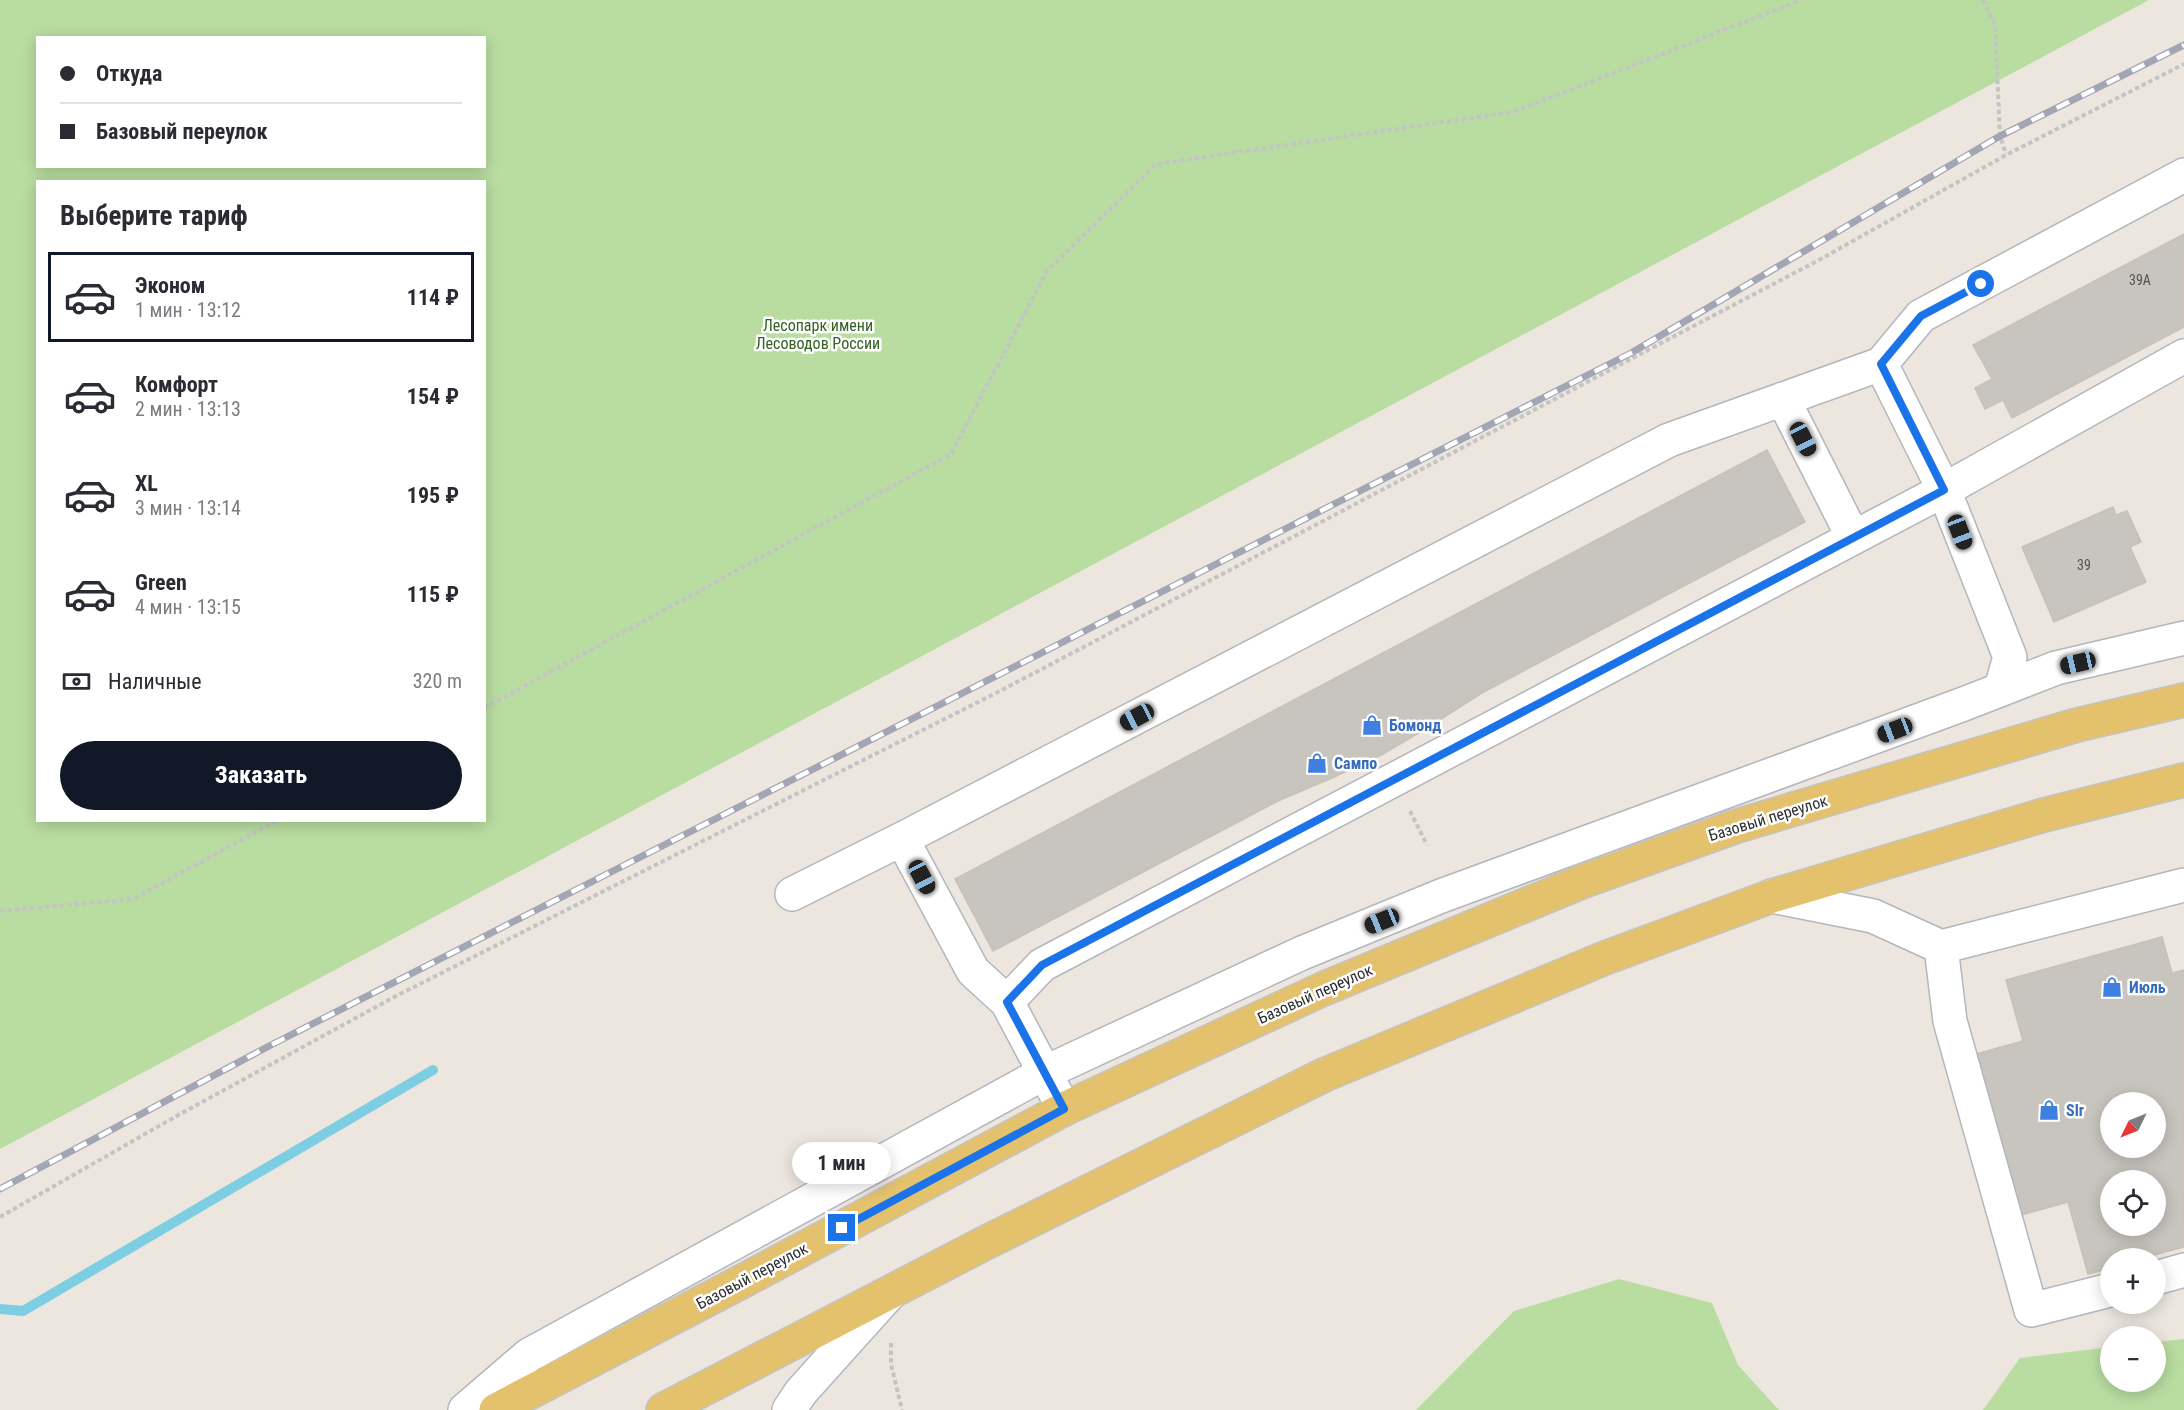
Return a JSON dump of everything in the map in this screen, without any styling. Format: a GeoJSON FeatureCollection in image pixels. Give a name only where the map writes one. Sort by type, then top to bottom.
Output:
{"type":"FeatureCollection","features":[{"type":"Feature","properties":{"kind":"main road","name":"Базовый переулок"},"geometry":{"type":"LineString","coordinates":[[496,1410],[1064,1109],[1323,989],[1581,882],[1737,826],[2077,726],[2184,700]]}},
{"type":"Feature","properties":{"kind":"main road"},"geometry":{"type":"LineString","coordinates":[[663,1410],[987,1242],[1324,1075],[1605,958],[1772,896],[2044,815],[2184,780]]}},
{"type":"Feature","properties":{"kind":"lane"},"geometry":{"type":"LineString","coordinates":[[792,894],[1669,440],[1881,364],[1921,316],[2184,175]]}},
{"type":"Feature","properties":{"kind":"lane"},"geometry":{"type":"LineString","coordinates":[[1007,1002],[1042,965],[1944,490],[2184,356]]}},
{"type":"Feature","properties":{"kind":"lane"},"geometry":{"type":"LineString","coordinates":[[1881,364],[1944,490],[2010,657],[2001,688]]}},
{"type":"Feature","properties":{"kind":"lane"},"geometry":{"type":"LineString","coordinates":[[1783,399],[1853,537]]}},
{"type":"Feature","properties":{"kind":"lane"},"geometry":{"type":"LineString","coordinates":[[465,1410],[529,1355],[1044,1073],[1302,953],[1441,897],[2056,668],[2184,639]]}},
{"type":"Feature","properties":{"kind":"lane"},"geometry":{"type":"LineString","coordinates":[[1653,819],[1737,826]]}},
{"type":"Feature","properties":{"kind":"lane"},"geometry":{"type":"LineString","coordinates":[[902,839],[973,971],[1007,1002],[1064,1109]]}},
{"type":"Feature","properties":{"kind":"lane"},"geometry":{"type":"LineString","coordinates":[[1772,896],[1873,916],[1941,947],[2184,885]]}},
{"type":"Feature","properties":{"kind":"lane"},"geometry":{"type":"LineString","coordinates":[[1941,947],[1950,1021],[2031,1310],[2100,1293]]}},
{"type":"Feature","properties":{"kind":"lane"},"geometry":{"type":"LineString","coordinates":[[2166,1275],[2184,1270]]}},
{"type":"Feature","properties":{"kind":"lane"},"geometry":{"type":"LineString","coordinates":[[789,1410],[801,1392],[890,1293]]}},
{"type":"Feature","properties":{"kind":"path"},"geometry":{"type":"LineString","coordinates":[[486,707],[951,454],[1047,271],[1156,164],[1513,112],[1801,0]]}},
{"type":"Feature","properties":{"kind":"path"},"geometry":{"type":"LineString","coordinates":[[1983,0],[1995,25],[2000,136],[2006,155]]}},
{"type":"Feature","properties":{"kind":"path"},"geometry":{"type":"LineString","coordinates":[[0,1217],[396,996],[1000,691],[1820,260],[2006,155],[2184,64]]}},
{"type":"Feature","properties":{"kind":"path"},"geometry":{"type":"LineString","coordinates":[[0,910],[133,899],[274,822]]}},
{"type":"Feature","properties":{"kind":"path"},"geometry":{"type":"LineString","coordinates":[[890,1293],[891,1364],[902,1410]]}},
{"type":"Feature","properties":{"kind":"green space","name":"Лесопарк имени Лесоводов России"},"geometry":{"type":"Polygon","coordinates":[[[0,0],[2149,0],[0,1149],[0,0]]]}},
{"type":"Feature","properties":{"kind":"green space"},"geometry":{"type":"Polygon","coordinates":[[[1619,1279],[1712,1303],[1738,1365],[1779,1410],[1416,1410],[1514,1311],[1619,1279]]]}},
{"type":"Feature","properties":{"kind":"green space"},"geometry":{"type":"Polygon","coordinates":[[[2184,1339],[2184,1410],[1983,1410],[2020,1358],[2100,1348],[2100,1392],[2166,1392],[2166,1341],[2184,1339]]]}},
{"type":"Feature","properties":{"kind":"building"},"geometry":{"type":"Polygon","coordinates":[[[2184,234],[2184,327],[2012,418],[2003,400],[1985,409],[1975,388],[1992,379],[1973,345],[2184,234]]]}},
{"type":"Feature","properties":{"kind":"building"},"geometry":{"type":"Polygon","coordinates":[[[1767,450],[1805,522],[1480,694],[1383,754],[1280,800],[993,951],[955,879],[1767,450]]]}},
{"type":"Feature","properties":{"kind":"building"},"geometry":{"type":"Polygon","coordinates":[[[2113,507],[2116,515],[2127,511],[2141,542],[2130,547],[2146,582],[2054,622],[2022,547],[2113,507]]]}},
{"type":"Feature","properties":{"kind":"building"},"geometry":{"type":"Polygon","coordinates":[[[2162,937],[2172,973],[2184,970],[2184,1247],[2166,1252],[2166,1248],[2100,1248],[2100,1271],[2088,1274],[2068,1202],[2014,1217],[1969,1056],[2023,1041],[2006,980],[2162,937]]]}},
{"type":"Feature","properties":{"kind":"waterway"},"geometry":{"type":"LineString","coordinates":[[0,1309],[23,1311],[433,1070]]}},
{"type":"Feature","properties":{"kind":"railway"},"geometry":{"type":"LineString","coordinates":[[0,1189],[271,1045],[1631,353],[2000,136],[2184,45]]}},
{"type":"Feature","properties":{"kind":"place","name":"Бомонд"},"geometry":{"type":"Point","coordinates":[1372,725]}},
{"type":"Feature","properties":{"kind":"place","name":"Сампо"},"geometry":{"type":"Point","coordinates":[1317,763]}},
{"type":"Feature","properties":{"kind":"place","name":"Июль"},"geometry":{"type":"Point","coordinates":[2112,987]}},
{"type":"Feature","properties":{"kind":"place","name":"Slr"},"geometry":{"type":"Point","coordinates":[2049,1110]}},
{"type":"Feature","properties":{"kind":"route"},"geometry":{"type":"LineString","coordinates":[[842,1228],[1064,1109],[1007,1002],[1042,965],[1944,490],[1881,364],[1921,316],[1981,284]]}}]}
